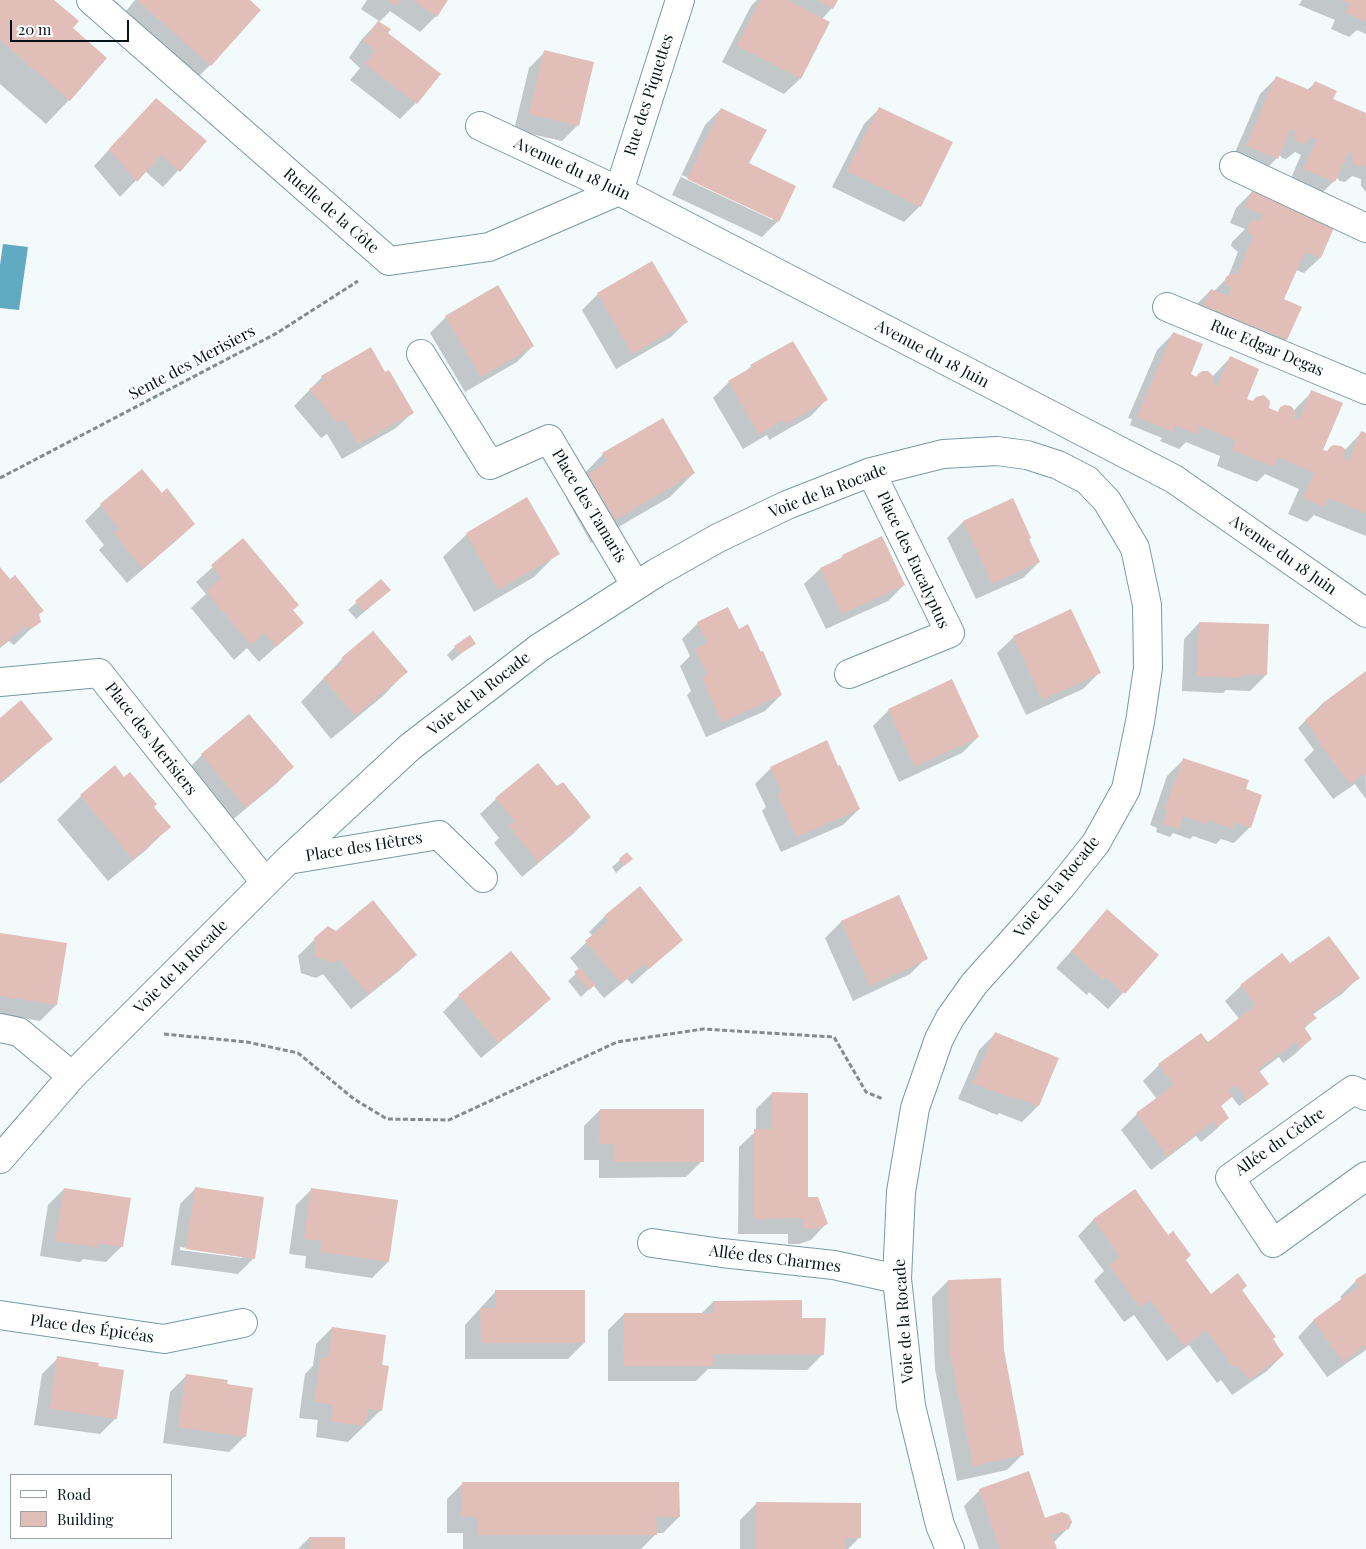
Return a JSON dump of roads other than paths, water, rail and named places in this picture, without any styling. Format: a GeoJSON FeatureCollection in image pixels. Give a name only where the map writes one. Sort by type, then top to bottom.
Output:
{"type":"FeatureCollection","features":[{"type":"Feature","properties":{"kind":"street","name":"Ruelle de la Côte"},"geometry":{"type":"LineString","coordinates":[[91,0],[389,261],[489,247],[619,190]]}},
{"type":"Feature","properties":{"kind":"street","name":"Rue des Piquettes"},"geometry":{"type":"LineString","coordinates":[[619,190],[680,0]]}},
{"type":"Feature","properties":{"kind":"street","name":"Avenue du 18 Juin"},"geometry":{"type":"LineString","coordinates":[[480,126],[619,190],[1174,479],[1366,613]]}},
{"type":"Feature","properties":{"kind":"street"},"geometry":{"type":"LineString","coordinates":[[1234,166],[1366,228]]}},
{"type":"Feature","properties":{"kind":"street","name":"Rue Edgar Degas"},"geometry":{"type":"LineString","coordinates":[[1167,307],[1366,390]]}},
{"type":"Feature","properties":{"kind":"street","name":"Place des Tamaris"},"geometry":{"type":"LineString","coordinates":[[421,354],[490,465],[549,439],[636,586]]}},
{"type":"Feature","properties":{"kind":"street","name":"Voie de la Rocade"},"geometry":{"type":"LineString","coordinates":[[0,1159],[72,1076],[288,860],[410,747],[539,648],[636,586],[718,538],[787,505],[871,472],[942,454],[997,451],[1027,455],[1058,465],[1087,480],[1107,501],[1135,548],[1147,605],[1148,668],[1140,722],[1126,789],[1096,842],[1060,888],[974,984],[950,1018],[939,1039],[915,1108],[901,1192],[897,1279],[911,1406],[940,1525],[950,1549]]}},
{"type":"Feature","properties":{"kind":"street","name":"Place des Eucalyptus"},"geometry":{"type":"LineString","coordinates":[[849,674],[950,633],[871,472]]}},
{"type":"Feature","properties":{"kind":"street","name":"Place des Merisiers"},"geometry":{"type":"LineString","coordinates":[[0,682],[99,673],[266,882]]}},
{"type":"Feature","properties":{"kind":"street","name":"Place des Hêtres"},"geometry":{"type":"LineString","coordinates":[[288,860],[439,835],[483,878]]}},
{"type":"Feature","properties":{"kind":"street"},"geometry":{"type":"LineString","coordinates":[[0,1028],[18,1032],[72,1076]]}},
{"type":"Feature","properties":{"kind":"street","name":"Allée du Cèdre"},"geometry":{"type":"LineString","coordinates":[[1366,1096],[1353,1090],[1230,1178],[1273,1243],[1366,1176]]}},
{"type":"Feature","properties":{"kind":"street","name":"Allée des Charmes"},"geometry":{"type":"LineString","coordinates":[[652,1243],[722,1253],[834,1265],[897,1279]]}},
{"type":"Feature","properties":{"kind":"street","name":"Place des Épicéas"},"geometry":{"type":"LineString","coordinates":[[0,1316],[164,1339],[243,1323]]}},
{"type":"Feature","properties":{"kind":"water"},"geometry":{"type":"Polygon","coordinates":[[[3,244],[28,247],[19,310],[0,308],[0,265],[3,244]]]}}]}
